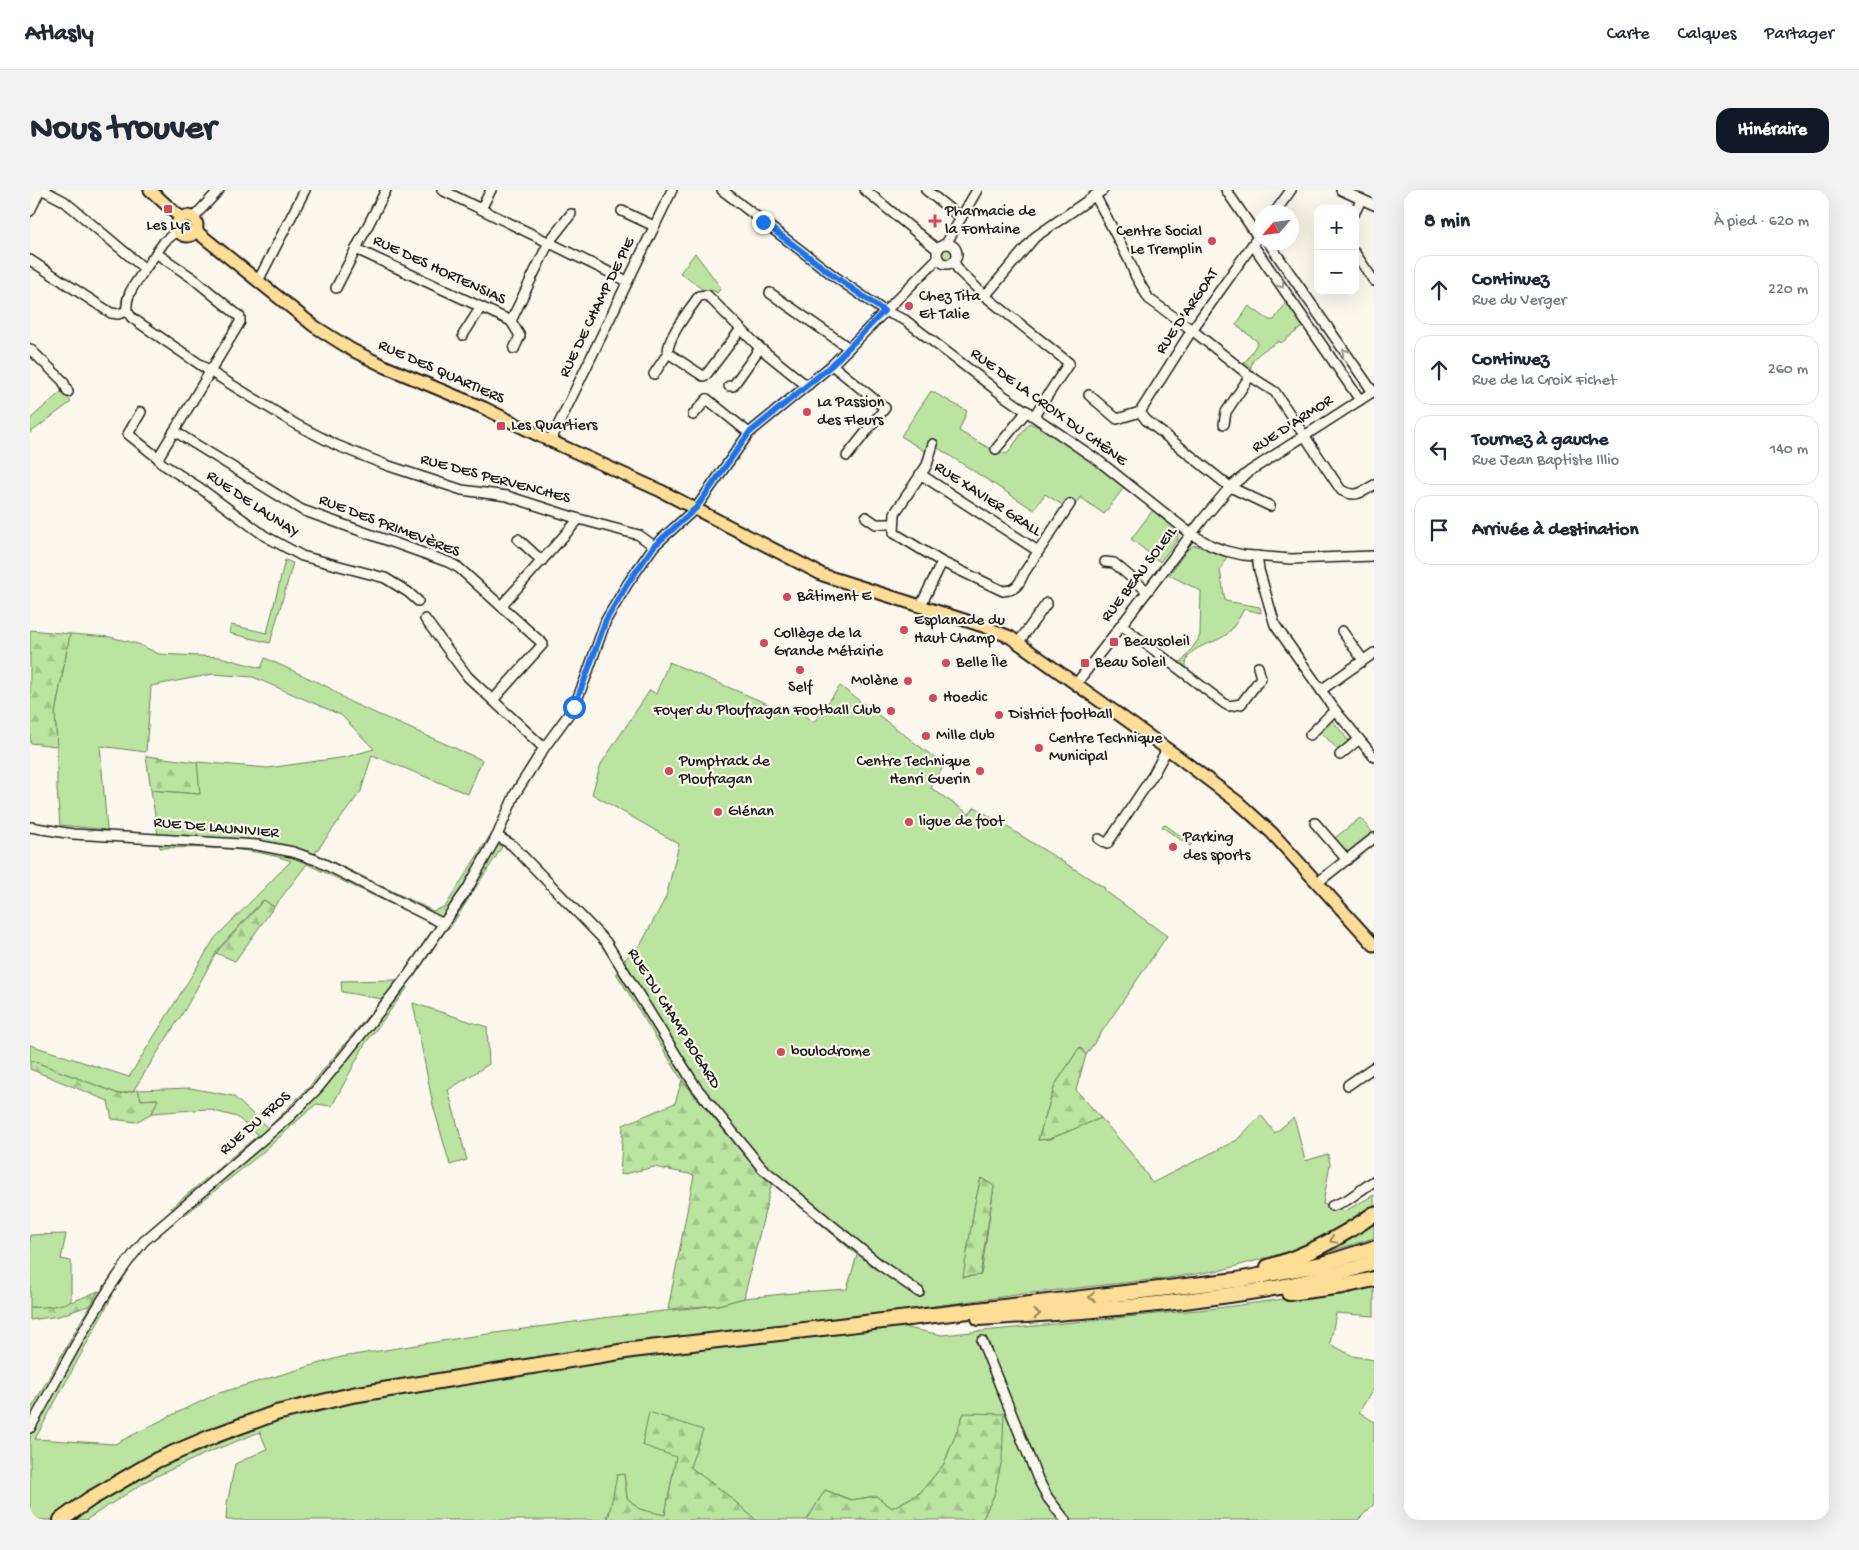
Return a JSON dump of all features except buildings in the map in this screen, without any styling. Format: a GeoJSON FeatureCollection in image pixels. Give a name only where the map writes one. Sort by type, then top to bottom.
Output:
{"type":"FeatureCollection","features":[{"type":"Feature","properties":{"kind":"highway"},"geometry":{"type":"LineString","coordinates":[[1140,1291],[1252,1271],[1285,1262],[1348,1232],[1374,1214]]}},
{"type":"Feature","properties":{"kind":"highway"},"geometry":{"type":"LineString","coordinates":[[901,1320],[918,1316],[1192,1286],[1265,1276],[1323,1264],[1374,1248]]}},
{"type":"Feature","properties":{"kind":"highway"},"geometry":{"type":"LineString","coordinates":[[61,1520],[90,1499],[157,1460],[216,1434],[276,1413],[352,1395],[632,1350],[901,1320],[943,1320],[1089,1312],[1191,1300],[1270,1289],[1327,1277],[1374,1262]]}},
{"type":"Feature","properties":{"kind":"highway"},"geometry":{"type":"LineString","coordinates":[[1191,1300],[1206,1302],[1270,1295],[1343,1286],[1374,1279]]}},
{"type":"Feature","properties":{"kind":"main road"},"geometry":{"type":"LineString","coordinates":[[150,190],[181,218]]}},
{"type":"Feature","properties":{"kind":"main road"},"geometry":{"type":"LineString","coordinates":[[187,216],[193,218],[197,223],[196,231],[192,235],[186,236],[178,230],[178,224],[181,218],[187,216]]}},
{"type":"Feature","properties":{"kind":"main road","name":"RUE DES QUARTIERS"},"geometry":{"type":"LineString","coordinates":[[196,231],[314,326],[352,350],[386,367],[484,408],[696,508],[823,575],[983,626],[1010,637],[1240,803],[1272,833],[1374,945]]}},
{"type":"Feature","properties":{"kind":"street"},"geometry":{"type":"LineString","coordinates":[[30,211],[42,190],[64,202],[145,269]]}},
{"type":"Feature","properties":{"kind":"street"},"geometry":{"type":"LineString","coordinates":[[193,218],[219,190]]}},
{"type":"Feature","properties":{"kind":"street"},"geometry":{"type":"LineString","coordinates":[[258,281],[306,190]]}},
{"type":"Feature","properties":{"kind":"street"},"geometry":{"type":"LineString","coordinates":[[336,288],[386,190]]}},
{"type":"Feature","properties":{"kind":"street"},"geometry":{"type":"LineString","coordinates":[[442,190],[627,281]]}},
{"type":"Feature","properties":{"kind":"street"},"geometry":{"type":"LineString","coordinates":[[482,210],[491,190]]}},
{"type":"Feature","properties":{"kind":"street","name":"RUE DE CHAMP DE PIE"},"geometry":{"type":"LineString","coordinates":[[551,440],[672,190]]}},
{"type":"Feature","properties":{"kind":"street","name":"RUE DE LA CROIX DU CHÊNE"},"geometry":{"type":"LineString","coordinates":[[722,190],[834,276],[884,311],[905,320],[1004,396],[1099,461],[1191,534],[1224,551],[1257,556],[1291,559],[1374,556]]}},
{"type":"Feature","properties":{"kind":"street"},"geometry":{"type":"LineString","coordinates":[[866,190],[940,251],[945,264],[954,262],[957,257],[956,250],[952,246],[940,251]]}},
{"type":"Feature","properties":{"kind":"street"},"geometry":{"type":"LineString","coordinates":[[926,190],[961,218]]}},
{"type":"Feature","properties":{"kind":"street","name":"RUE DU FROS"},"geometry":{"type":"LineString","coordinates":[[30,1428],[126,1262],[144,1241],[289,1117],[318,1088],[409,974],[468,888],[497,836],[514,794],[574,707],[606,620],[628,583],[654,546],[696,508],[749,433],[832,365],[940,251],[977,190]]}},
{"type":"Feature","properties":{"kind":"street"},"geometry":{"type":"LineString","coordinates":[[1226,190],[1254,228]]}},
{"type":"Feature","properties":{"kind":"street"},"geometry":{"type":"LineString","coordinates":[[1279,205],[1291,190]]}},
{"type":"Feature","properties":{"kind":"street"},"geometry":{"type":"LineString","coordinates":[[1342,190],[1374,205]]}},
{"type":"Feature","properties":{"kind":"street"},"geometry":{"type":"LineString","coordinates":[[985,296],[1035,237],[1099,192],[1130,260],[1136,278],[1149,299],[1250,376],[1275,392],[1341,490],[1349,494],[1360,493],[1374,485]]}},
{"type":"Feature","properties":{"kind":"street"},"geometry":{"type":"LineString","coordinates":[[1358,205],[1361,200]]}},
{"type":"Feature","properties":{"kind":"street"},"geometry":{"type":"LineString","coordinates":[[622,212],[654,226]]}},
{"type":"Feature","properties":{"kind":"street","name":"RUE DES HORTENSIAS"},"geometry":{"type":"LineString","coordinates":[[356,249],[511,321],[549,242],[571,214]]}},
{"type":"Feature","properties":{"kind":"street"},"geometry":{"type":"LineString","coordinates":[[30,260],[111,313],[118,314],[127,311],[128,295],[164,242],[178,230]]}},
{"type":"Feature","properties":{"kind":"street","name":"RUE D'ARGOAT"},"geometry":{"type":"LineString","coordinates":[[1140,412],[1192,330],[1254,242]]}},
{"type":"Feature","properties":{"kind":"street"},"geometry":{"type":"LineString","coordinates":[[1268,250],[1360,400]]}},
{"type":"Feature","properties":{"kind":"street"},"geometry":{"type":"LineString","coordinates":[[1274,250],[1374,392]]}},
{"type":"Feature","properties":{"kind":"street"},"geometry":{"type":"LineString","coordinates":[[156,253],[194,279],[240,317],[240,322],[158,458]]}},
{"type":"Feature","properties":{"kind":"street"},"geometry":{"type":"LineString","coordinates":[[1359,259],[1374,281]]}},
{"type":"Feature","properties":{"kind":"street"},"geometry":{"type":"LineString","coordinates":[[954,262],[959,271],[985,296],[1069,362],[1030,413],[996,449]]}},
{"type":"Feature","properties":{"kind":"street"},"geometry":{"type":"LineString","coordinates":[[770,293],[849,348]]}},
{"type":"Feature","properties":{"kind":"street"},"geometry":{"type":"LineString","coordinates":[[654,374],[668,353],[668,347],[681,322],[699,296],[707,295],[760,348],[802,382],[809,384]]}},
{"type":"Feature","properties":{"kind":"street"},"geometry":{"type":"LineString","coordinates":[[463,335],[481,307]]}},
{"type":"Feature","properties":{"kind":"street","name":"RUE DES PERVENCHES"},"geometry":{"type":"LineString","coordinates":[[127,311],[132,318],[210,372],[297,425],[336,444],[386,465],[462,490],[507,496],[579,519],[639,535],[654,546]]}},
{"type":"Feature","properties":{"kind":"street"},"geometry":{"type":"LineString","coordinates":[[511,321],[520,336],[514,348]]}},
{"type":"Feature","properties":{"kind":"street"},"geometry":{"type":"LineString","coordinates":[[668,353],[700,376],[703,376],[706,375],[741,329]]}},
{"type":"Feature","properties":{"kind":"street"},"geometry":{"type":"LineString","coordinates":[[729,386],[733,386],[760,348]]}},
{"type":"Feature","properties":{"kind":"street"},"geometry":{"type":"LineString","coordinates":[[30,349],[63,381],[68,392]]}},
{"type":"Feature","properties":{"kind":"street"},"geometry":{"type":"LineString","coordinates":[[832,365],[885,408],[847,456]]}},
{"type":"Feature","properties":{"kind":"street"},"geometry":{"type":"LineString","coordinates":[[1224,424],[1226,412],[1250,376]]}},
{"type":"Feature","properties":{"kind":"street","name":"RUE D'ARMOR"},"geometry":{"type":"LineString","coordinates":[[1230,487],[1250,471],[1374,392]]}},
{"type":"Feature","properties":{"kind":"street"},"geometry":{"type":"LineString","coordinates":[[1089,396],[1117,419],[1140,412],[1146,420],[1230,487],[1270,506]]}},
{"type":"Feature","properties":{"kind":"street"},"geometry":{"type":"LineString","coordinates":[[693,415],[707,399],[749,433]]}},
{"type":"Feature","properties":{"kind":"street","name":"RUE DE LAUNAY"},"geometry":{"type":"LineString","coordinates":[[142,412],[128,434],[158,458],[161,463],[200,488],[265,536],[302,556],[385,578],[408,592],[418,601]]}},
{"type":"Feature","properties":{"kind":"street","name":"RUE DES PRIMEVÈRES"},"geometry":{"type":"LineString","coordinates":[[174,431],[302,510],[454,565],[543,644],[493,700]]}},
{"type":"Feature","properties":{"kind":"street"},"geometry":{"type":"LineString","coordinates":[[933,444],[927,464],[894,513],[894,533],[942,562],[1003,591],[1012,590],[1019,584],[1038,551],[1070,504]]}},
{"type":"Feature","properties":{"kind":"street","name":"RUE XAVIER GRALL"},"geometry":{"type":"LineString","coordinates":[[920,474],[1038,551]]}},
{"type":"Feature","properties":{"kind":"street","name":"RUE BEAU SOLEIL"},"geometry":{"type":"LineString","coordinates":[[1076,684],[1191,534],[1230,487]]}},
{"type":"Feature","properties":{"kind":"street"},"geometry":{"type":"LineString","coordinates":[[866,517],[876,524],[894,524]]}},
{"type":"Feature","properties":{"kind":"street"},"geometry":{"type":"LineString","coordinates":[[501,606],[579,519]]}},
{"type":"Feature","properties":{"kind":"street"},"geometry":{"type":"LineString","coordinates":[[518,539],[542,561]]}},
{"type":"Feature","properties":{"kind":"street"},"geometry":{"type":"LineString","coordinates":[[1257,556],[1259,570],[1275,625],[1335,710],[1374,757]]}},
{"type":"Feature","properties":{"kind":"street"},"geometry":{"type":"LineString","coordinates":[[920,607],[942,562]]}},
{"type":"Feature","properties":{"kind":"street"},"geometry":{"type":"LineString","coordinates":[[1105,562],[1114,564],[1147,591]]}},
{"type":"Feature","properties":{"kind":"street"},"geometry":{"type":"LineString","coordinates":[[1018,643],[1047,603]]}},
{"type":"Feature","properties":{"kind":"street"},"geometry":{"type":"LineString","coordinates":[[425,619],[468,677],[544,748]]}},
{"type":"Feature","properties":{"kind":"street"},"geometry":{"type":"LineString","coordinates":[[1121,625],[1229,706],[1241,704],[1260,678],[1258,667]]}},
{"type":"Feature","properties":{"kind":"street"},"geometry":{"type":"LineString","coordinates":[[1342,630],[1363,660]]}},
{"type":"Feature","properties":{"kind":"street"},"geometry":{"type":"LineString","coordinates":[[1321,690],[1374,653]]}},
{"type":"Feature","properties":{"kind":"street"},"geometry":{"type":"LineString","coordinates":[[1310,735],[1335,710]]}},
{"type":"Feature","properties":{"kind":"street"},"geometry":{"type":"LineString","coordinates":[[1340,755],[1358,740]]}},
{"type":"Feature","properties":{"kind":"street"},"geometry":{"type":"LineString","coordinates":[[1099,838],[1107,844],[1153,775],[1167,749]]}},
{"type":"Feature","properties":{"kind":"street"},"geometry":{"type":"LineString","coordinates":[[1316,823],[1346,860]]}},
{"type":"Feature","properties":{"kind":"street","name":"RUE DE LAUNIVIER"},"geometry":{"type":"LineString","coordinates":[[30,827],[73,834],[257,845],[293,852],[316,860],[444,924]]}},
{"type":"Feature","properties":{"kind":"street","name":"RUE DU CHAMP BOGARD"},"geometry":{"type":"LineString","coordinates":[[497,836],[512,845],[606,942],[696,1087],[762,1168],[880,1265],[919,1292]]}},
{"type":"Feature","properties":{"kind":"street"},"geometry":{"type":"LineString","coordinates":[[1317,883],[1374,839]]}},
{"type":"Feature","properties":{"kind":"street"},"geometry":{"type":"LineString","coordinates":[[1348,1085],[1374,1067]]}},
{"type":"Feature","properties":{"kind":"street"},"geometry":{"type":"LineString","coordinates":[[1332,1206],[1347,1200],[1374,1181]]}},
{"type":"Feature","properties":{"kind":"street"},"geometry":{"type":"LineString","coordinates":[[982,1341],[1038,1479],[1048,1498],[1065,1520]]}},
{"type":"Feature","properties":{"kind":"green space"},"geometry":{"type":"Polygon","coordinates":[[[944,247],[950,247],[954,254],[950,261],[944,261],[940,257],[940,251],[944,247]]]}},
{"type":"Feature","properties":{"kind":"green space"},"geometry":{"type":"Polygon","coordinates":[[[695,253],[721,288],[717,293],[712,290],[709,294],[680,273],[695,253]]]}},
{"type":"Feature","properties":{"kind":"green space"},"geometry":{"type":"Polygon","coordinates":[[[1286,299],[1307,328],[1301,328],[1281,343],[1279,341],[1257,355],[1251,368],[1244,362],[1258,342],[1236,325],[1249,306],[1269,320],[1274,320],[1284,306],[1286,299]]]}},
{"type":"Feature","properties":{"kind":"green space"},"geometry":{"type":"Polygon","coordinates":[[[63,390],[71,402],[30,433],[30,419],[63,390]]]}},
{"type":"Feature","properties":{"kind":"green space"},"geometry":{"type":"Polygon","coordinates":[[[931,391],[967,411],[959,431],[989,448],[1007,454],[1029,423],[1055,435],[1091,459],[1125,486],[1104,514],[1080,497],[1074,507],[1064,506],[1045,494],[1034,510],[938,448],[924,451],[901,436],[931,391]]]}},
{"type":"Feature","properties":{"kind":"green space"},"geometry":{"type":"Polygon","coordinates":[[[1153,510],[1178,534],[1178,539],[1160,562],[1131,539],[1153,510]]]}},
{"type":"Feature","properties":{"kind":"green space"},"geometry":{"type":"Polygon","coordinates":[[[1194,545],[1227,556],[1220,570],[1225,601],[1260,607],[1261,613],[1244,609],[1226,635],[1200,647],[1190,655],[1186,668],[1178,662],[1183,661],[1200,635],[1201,591],[1169,575],[1186,551],[1194,545]]]}},
{"type":"Feature","properties":{"kind":"green space"},"geometry":{"type":"Polygon","coordinates":[[[285,560],[293,563],[270,643],[229,633],[231,625],[267,633],[285,560]]]}},
{"type":"Feature","properties":{"kind":"green space"},"geometry":{"type":"Polygon","coordinates":[[[30,630],[70,634],[55,713],[57,746],[30,743],[30,630]]]}},
{"type":"Feature","properties":{"kind":"green space"},"geometry":{"type":"Polygon","coordinates":[[[70,634],[110,637],[138,644],[159,654],[220,657],[261,668],[265,658],[328,687],[350,702],[482,760],[468,794],[372,755],[361,791],[315,853],[433,911],[445,907],[489,837],[502,847],[449,929],[433,924],[307,864],[274,907],[263,900],[219,948],[184,1011],[133,1091],[119,1094],[30,1060],[30,1045],[129,1077],[215,938],[291,861],[244,850],[160,848],[151,790],[199,794],[197,762],[268,768],[346,757],[374,749],[341,715],[253,677],[213,674],[151,686],[146,752],[100,746],[107,830],[60,825],[55,713],[70,634]]]}},
{"type":"Feature","properties":{"kind":"green space"},"geometry":{"type":"Polygon","coordinates":[[[669,662],[782,710],[793,709],[814,722],[840,686],[944,765],[931,788],[969,814],[975,807],[1105,888],[1104,890],[1167,936],[1086,1055],[1080,1047],[1055,1085],[1038,1140],[1049,1139],[1101,1118],[1136,1159],[1152,1183],[1237,1140],[1261,1115],[1275,1133],[1293,1118],[1305,1161],[1328,1154],[1330,1164],[1323,1204],[1345,1211],[1374,1195],[1374,1238],[1314,1256],[1291,1251],[1222,1270],[906,1310],[907,1328],[942,1335],[1218,1308],[1342,1291],[1374,1284],[1374,1316],[1336,1313],[1330,1344],[1353,1356],[1374,1360],[1374,1388],[1359,1412],[1374,1422],[1374,1504],[1358,1520],[982,1520],[994,1495],[964,1413],[944,1464],[920,1493],[892,1508],[876,1496],[851,1500],[825,1490],[807,1520],[756,1520],[725,1493],[676,1457],[665,1516],[639,1509],[627,1498],[624,1475],[607,1517],[608,1520],[226,1520],[227,1504],[235,1464],[267,1449],[260,1432],[209,1452],[148,1480],[86,1520],[30,1520],[30,1411],[98,1291],[113,1295],[35,1439],[115,1444],[219,1393],[341,1357],[602,1318],[718,1305],[744,1298],[847,1289],[857,1255],[755,1168],[682,1080],[616,973],[622,962],[641,944],[666,897],[679,844],[592,794],[601,764],[650,690],[656,694],[669,662]],[[981,1178],[975,1203],[964,1277],[981,1275],[994,1186],[981,1178]]]}},
{"type":"Feature","properties":{"kind":"green space"},"geometry":{"type":"Polygon","coordinates":[[[1329,716],[1352,745],[1342,754],[1317,728],[1329,716]]]}},
{"type":"Feature","properties":{"kind":"green space"},"geometry":{"type":"Polygon","coordinates":[[[146,756],[197,762],[200,794],[151,790],[146,756]]]}},
{"type":"Feature","properties":{"kind":"green space"},"geometry":{"type":"Polygon","coordinates":[[[1360,818],[1374,834],[1347,860],[1331,841],[1360,818]]]}},
{"type":"Feature","properties":{"kind":"green space"},"geometry":{"type":"Polygon","coordinates":[[[1164,824],[1192,844],[1190,846],[1162,827],[1164,824]]]}},
{"type":"Feature","properties":{"kind":"green space"},"geometry":{"type":"Polygon","coordinates":[[[264,900],[274,907],[235,961],[216,953],[264,900]]]}},
{"type":"Feature","properties":{"kind":"green space"},"geometry":{"type":"Polygon","coordinates":[[[395,980],[407,988],[365,1044],[332,1106],[316,1104],[263,1152],[186,1214],[171,1208],[258,1135],[237,1117],[207,1109],[152,1113],[157,1099],[141,1100],[138,1090],[190,1088],[233,1096],[268,1128],[310,1086],[382,999],[342,992],[341,981],[395,980]]]}},
{"type":"Feature","properties":{"kind":"green space"},"geometry":{"type":"Polygon","coordinates":[[[413,1003],[487,1027],[489,1064],[448,1090],[467,1160],[450,1165],[433,1105],[413,1003]]]}},
{"type":"Feature","properties":{"kind":"green space"},"geometry":{"type":"Polygon","coordinates":[[[1080,1047],[1086,1055],[1076,1090],[1101,1118],[1049,1139],[1038,1140],[1055,1085],[1080,1047]]]}},
{"type":"Feature","properties":{"kind":"green space"},"geometry":{"type":"Polygon","coordinates":[[[30,1060],[119,1094],[138,1090],[141,1100],[158,1099],[152,1113],[136,1122],[112,1119],[108,1101],[30,1069],[30,1060]]]}},
{"type":"Feature","properties":{"kind":"green space"},"geometry":{"type":"Polygon","coordinates":[[[682,1080],[755,1168],[772,1182],[744,1298],[718,1305],[668,1309],[694,1175],[654,1167],[620,1175],[623,1125],[675,1103],[682,1080]]]}},
{"type":"Feature","properties":{"kind":"green space"},"geometry":{"type":"Polygon","coordinates":[[[981,1178],[994,1186],[980,1275],[963,1277],[975,1203],[981,1178]]]}},
{"type":"Feature","properties":{"kind":"green space"},"geometry":{"type":"Polygon","coordinates":[[[66,1234],[61,1259],[71,1261],[71,1304],[42,1308],[30,1307],[30,1235],[66,1234]]]}},
{"type":"Feature","properties":{"kind":"green space"},"geometry":{"type":"Polygon","coordinates":[[[98,1291],[91,1305],[59,1316],[30,1320],[30,1307],[48,1307],[65,1304],[98,1291]]]}},
{"type":"Feature","properties":{"kind":"green space"},"geometry":{"type":"Polygon","coordinates":[[[649,1412],[703,1430],[690,1467],[725,1493],[756,1520],[608,1520],[617,1475],[624,1474],[627,1498],[639,1509],[665,1515],[676,1457],[642,1445],[649,1412]]]}},
{"type":"Feature","properties":{"kind":"green space"},"geometry":{"type":"Polygon","coordinates":[[[964,1413],[1004,1414],[1002,1460],[994,1495],[982,1520],[807,1520],[825,1490],[851,1500],[876,1496],[892,1508],[920,1493],[944,1464],[964,1413]]]}},
{"type":"Feature","properties":{"kind":"place","name":"Les Lys"},"geometry":{"type":"Point","coordinates":[168,209]}},
{"type":"Feature","properties":{"kind":"place","name":"Pharmacie de la Fontaine"},"geometry":{"type":"Point","coordinates":[935,221]}},
{"type":"Feature","properties":{"kind":"place","name":"Centre Social Le Tremplin"},"geometry":{"type":"Point","coordinates":[1212,241]}},
{"type":"Feature","properties":{"kind":"place","name":"Chez Tita Et Talie"},"geometry":{"type":"Point","coordinates":[909,306]}},
{"type":"Feature","properties":{"kind":"place","name":"La Passion des Fleurs"},"geometry":{"type":"Point","coordinates":[807,412]}},
{"type":"Feature","properties":{"kind":"place","name":"Les Quartiers"},"geometry":{"type":"Point","coordinates":[501,426]}},
{"type":"Feature","properties":{"kind":"place","name":"Bâtiment E"},"geometry":{"type":"Point","coordinates":[787,597]}},
{"type":"Feature","properties":{"kind":"place","name":"Esplanade du Haut Champ"},"geometry":{"type":"Point","coordinates":[904,630]}},
{"type":"Feature","properties":{"kind":"place","name":"Beausoleil"},"geometry":{"type":"Point","coordinates":[1114,642]}},
{"type":"Feature","properties":{"kind":"place","name":"Collège de la Grande Métairie"},"geometry":{"type":"Point","coordinates":[764,643]}},
{"type":"Feature","properties":{"kind":"place","name":"Belle Île"},"geometry":{"type":"Point","coordinates":[946,663]}},
{"type":"Feature","properties":{"kind":"place","name":"Beau Soleil"},"geometry":{"type":"Point","coordinates":[1085,663]}},
{"type":"Feature","properties":{"kind":"place","name":"Self"},"geometry":{"type":"Point","coordinates":[800,670]}},
{"type":"Feature","properties":{"kind":"place","name":"Molène"},"geometry":{"type":"Point","coordinates":[908,681]}},
{"type":"Feature","properties":{"kind":"place","name":"Hoedic"},"geometry":{"type":"Point","coordinates":[933,698]}},
{"type":"Feature","properties":{"kind":"place","name":"Foyer du Ploufragan Football Club"},"geometry":{"type":"Point","coordinates":[891,711]}},
{"type":"Feature","properties":{"kind":"place","name":"District football"},"geometry":{"type":"Point","coordinates":[999,715]}},
{"type":"Feature","properties":{"kind":"place","name":"Mille club"},"geometry":{"type":"Point","coordinates":[926,736]}},
{"type":"Feature","properties":{"kind":"place","name":"Centre Technique Municipal"},"geometry":{"type":"Point","coordinates":[1039,748]}},
{"type":"Feature","properties":{"kind":"place","name":"Pumptrack de Ploufragan"},"geometry":{"type":"Point","coordinates":[669,771]}},
{"type":"Feature","properties":{"kind":"place","name":"Centre Technique Henri Guerin"},"geometry":{"type":"Point","coordinates":[980,771]}},
{"type":"Feature","properties":{"kind":"place","name":"Glénan"},"geometry":{"type":"Point","coordinates":[718,812]}},
{"type":"Feature","properties":{"kind":"place","name":"ligue de foot"},"geometry":{"type":"Point","coordinates":[909,822]}},
{"type":"Feature","properties":{"kind":"place","name":"Parking des sports"},"geometry":{"type":"Point","coordinates":[1173,847]}},
{"type":"Feature","properties":{"kind":"place","name":"boulodrome"},"geometry":{"type":"Point","coordinates":[781,1052]}},
{"type":"Feature","properties":{"kind":"route"},"geometry":{"type":"LineString","coordinates":[[574,707],[606,620],[628,583],[654,546],[696,508],[749,433],[832,365],[884,311],[763,222]]}}]}
